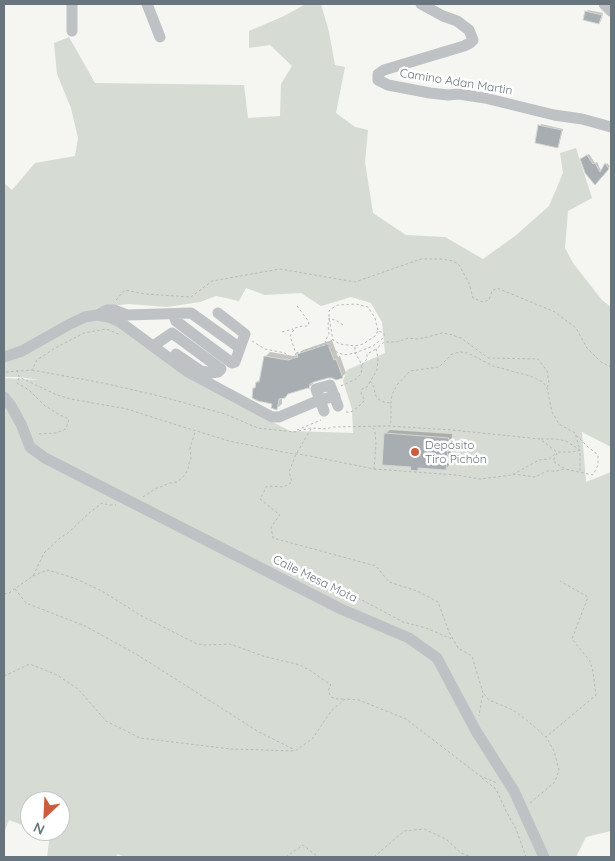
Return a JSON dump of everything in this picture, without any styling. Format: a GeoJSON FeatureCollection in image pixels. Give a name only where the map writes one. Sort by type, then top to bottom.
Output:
{"type":"FeatureCollection","features":[{"type":"Feature","properties":{"kind":"street"},"geometry":{"type":"LineString","coordinates":[[72,4],[72,31]]}},
{"type":"Feature","properties":{"kind":"street"},"geometry":{"type":"LineString","coordinates":[[147,4],[160,37]]}},
{"type":"Feature","properties":{"kind":"street","name":"Camino Adan Martin"},"geometry":{"type":"LineString","coordinates":[[421,4],[457,21],[469,30],[473,40],[464,46],[384,70],[378,74],[378,80],[396,87],[430,93],[459,94],[485,98],[554,115],[611,126]]}},
{"type":"Feature","properties":{"kind":"street"},"geometry":{"type":"LineString","coordinates":[[604,4],[611,11]]}},
{"type":"Feature","properties":{"kind":"street"},"geometry":{"type":"LineString","coordinates":[[4,357],[22,351],[85,317],[114,310],[127,315],[191,313],[240,348]]}},
{"type":"Feature","properties":{"kind":"street"},"geometry":{"type":"LineString","coordinates":[[102,313],[201,371],[211,373],[218,372],[221,369],[172,333],[156,344]]}},
{"type":"Feature","properties":{"kind":"street"},"geometry":{"type":"LineString","coordinates":[[173,314],[176,321],[232,363],[235,362],[245,334],[218,313]]}},
{"type":"Feature","properties":{"kind":"street"},"geometry":{"type":"LineString","coordinates":[[156,344],[188,372],[272,417],[322,410],[316,389],[330,385],[339,401]]}},
{"type":"Feature","properties":{"kind":"street","name":"Calle Mesa Mota"},"geometry":{"type":"LineString","coordinates":[[4,397],[11,406],[30,447],[45,458],[341,609],[409,638],[437,658],[476,731],[514,791],[544,857]]}},
{"type":"Feature","properties":{"kind":"path"},"geometry":{"type":"LineString","coordinates":[[102,313],[125,290],[145,294],[191,297],[212,282],[280,269],[355,282],[421,259],[441,259],[453,261],[459,265],[469,283],[473,298],[483,302],[489,300],[492,290],[497,288],[555,312],[576,328],[587,348],[600,362],[611,367]]}},
{"type":"Feature","properties":{"kind":"path"},"geometry":{"type":"LineString","coordinates":[[329,318],[333,340],[340,344],[355,346],[363,344],[375,336],[378,331],[375,318],[368,307],[356,304],[338,305],[331,308],[329,311],[328,325],[329,334],[325,341],[331,348],[344,355],[373,346],[384,336],[384,334],[378,331]]}},
{"type":"Feature","properties":{"kind":"path"},"geometry":{"type":"LineString","coordinates":[[282,332],[308,326],[309,322],[297,306]]}},
{"type":"Feature","properties":{"kind":"path"},"geometry":{"type":"LineString","coordinates":[[329,318],[343,325]]}},
{"type":"Feature","properties":{"kind":"path"},"geometry":{"type":"LineString","coordinates":[[32,370],[37,360],[84,333],[106,328],[121,335]]}},
{"type":"Feature","properties":{"kind":"path"},"geometry":{"type":"LineString","coordinates":[[295,328],[290,336],[296,354]]}},
{"type":"Feature","properties":{"kind":"path"},"geometry":{"type":"LineString","coordinates":[[368,354],[384,342],[397,342],[408,338],[417,339],[442,333],[449,334],[461,338],[488,358],[538,359],[548,371],[549,383],[547,388]]}},
{"type":"Feature","properties":{"kind":"path"},"geometry":{"type":"LineString","coordinates":[[245,334],[265,349],[285,353],[293,358],[296,354],[328,344]]}},
{"type":"Feature","properties":{"kind":"path"},"geometry":{"type":"LineString","coordinates":[[355,346],[355,353],[362,366],[361,374],[356,379],[346,383],[339,401],[351,412],[365,400],[360,394],[362,389],[367,387],[377,370],[378,358],[376,349]]}},
{"type":"Feature","properties":{"kind":"path"},"geometry":{"type":"LineString","coordinates":[[362,366],[368,359],[365,349]]}},
{"type":"Feature","properties":{"kind":"path"},"geometry":{"type":"LineString","coordinates":[[389,426],[392,395],[397,385],[410,371],[439,367],[452,354],[468,353],[493,366],[530,376],[543,382],[547,388],[552,412],[559,424],[575,433],[598,455],[598,465],[593,475],[565,469],[554,461],[557,452]]}},
{"type":"Feature","properties":{"kind":"path"},"geometry":{"type":"LineString","coordinates":[[17,370],[19,377],[17,383],[29,390],[44,406],[70,420],[66,429],[56,433],[26,437]]}},
{"type":"Feature","properties":{"kind":"path"},"geometry":{"type":"LineString","coordinates":[[6,372],[32,370],[103,383],[225,414],[258,428],[294,432],[311,428],[373,428],[389,426],[452,430],[556,439],[566,441],[580,450]]}},
{"type":"Feature","properties":{"kind":"path"},"geometry":{"type":"LineString","coordinates":[[19,377],[57,395],[127,409],[229,441],[374,469],[456,475],[480,479],[513,474],[535,477],[547,471],[565,469]]}},
{"type":"Feature","properties":{"kind":"path"},"geometry":{"type":"LineString","coordinates":[[370,381],[378,399],[390,403]]}},
{"type":"Feature","properties":{"kind":"path"},"geometry":{"type":"LineString","coordinates":[[294,432],[322,410]]}},
{"type":"Feature","properties":{"kind":"path"},"geometry":{"type":"LineString","coordinates":[[311,428],[296,454],[289,472],[292,482],[284,487],[267,486],[260,499],[280,515],[271,527],[273,538],[376,566],[389,582],[416,591],[438,602],[449,632],[458,648],[472,656],[483,693],[489,700],[513,710],[529,722],[546,737],[554,751],[560,770],[555,782],[522,809]]}},
{"type":"Feature","properties":{"kind":"path"},"geometry":{"type":"LineString","coordinates":[[373,428],[376,444],[374,469]]}},
{"type":"Feature","properties":{"kind":"path"},"geometry":{"type":"LineString","coordinates":[[134,503],[155,488],[177,482],[185,475],[191,459],[190,448],[195,431]]}},
{"type":"Feature","properties":{"kind":"path"},"geometry":{"type":"LineString","coordinates":[[575,433],[580,450],[580,472]]}},
{"type":"Feature","properties":{"kind":"path"},"geometry":{"type":"LineString","coordinates":[[540,439],[557,452]]}},
{"type":"Feature","properties":{"kind":"path"},"geometry":{"type":"LineString","coordinates":[[513,474],[539,460],[549,458],[557,452],[580,450]]}},
{"type":"Feature","properties":{"kind":"path"},"geometry":{"type":"LineString","coordinates":[[33,576],[44,552],[89,513],[102,503],[117,505]]}},
{"type":"Feature","properties":{"kind":"path"},"geometry":{"type":"LineString","coordinates":[[4,594],[9,593],[33,576],[48,570],[74,578],[102,590],[140,615],[197,644],[206,646],[230,644],[262,656],[311,670],[331,685],[328,692],[331,697],[359,700],[406,719],[496,788],[516,829],[526,857]]}},
{"type":"Feature","properties":{"kind":"path"},"geometry":{"type":"LineString","coordinates":[[546,737],[596,695],[594,672],[590,661],[572,639],[588,597],[560,581]]}},
{"type":"Feature","properties":{"kind":"path"},"geometry":{"type":"LineString","coordinates":[[302,589],[311,585],[329,586],[360,599],[403,622],[426,628],[453,639]]}},
{"type":"Feature","properties":{"kind":"path"},"geometry":{"type":"LineString","coordinates":[[15,589],[26,603],[85,626],[136,654],[259,732],[295,751]]}},
{"type":"Feature","properties":{"kind":"path"},"geometry":{"type":"LineString","coordinates":[[4,676],[30,664],[57,675],[78,689],[106,721],[140,738],[231,749],[295,751],[313,738],[331,711],[345,699]]}},
{"type":"Feature","properties":{"kind":"path"},"geometry":{"type":"LineString","coordinates":[[476,731],[483,693]]}},
{"type":"Feature","properties":{"kind":"path"},"geometry":{"type":"LineString","coordinates":[[480,776],[497,784]]}},
{"type":"Feature","properties":{"kind":"path"},"geometry":{"type":"LineString","coordinates":[[374,857],[404,831],[424,829],[446,839],[461,853],[472,857]]}},
{"type":"Feature","properties":{"kind":"path"},"geometry":{"type":"LineString","coordinates":[[286,857],[303,845],[318,857]]}},
{"type":"Feature","properties":{"kind":"shaded area"},"geometry":{"type":"Polygon","coordinates":[[[306,4],[321,4],[329,32],[335,65],[345,67],[336,113],[355,127],[368,130],[365,162],[373,213],[406,235],[445,237],[483,259],[515,236],[549,206],[563,173],[560,153],[576,148],[592,198],[568,211],[565,248],[573,263],[602,300],[611,307],[611,447],[582,432],[586,482],[611,472],[611,831],[586,837],[576,857],[126,857],[117,854],[116,857],[47,857],[49,841],[70,841],[70,791],[20,791],[20,824],[9,820],[4,833],[4,378],[39,380],[4,377],[4,183],[12,190],[35,163],[75,156],[78,138],[71,108],[57,74],[54,43],[69,37],[95,83],[244,85],[248,118],[280,116],[281,84],[292,66],[270,45],[249,48],[249,31],[306,4]],[[246,288],[239,301],[216,296],[200,302],[167,307],[128,304],[96,308],[189,378],[290,431],[353,433],[352,409],[343,381],[347,370],[385,353],[382,322],[371,303],[351,297],[321,306],[301,293],[265,295],[246,288]]]}},
{"type":"Feature","properties":{"kind":"building"},"geometry":{"type":"Polygon","coordinates":[[[585,11],[602,15],[599,24],[583,20],[585,11]]]}},
{"type":"Feature","properties":{"kind":"building"},"geometry":{"type":"Polygon","coordinates":[[[538,125],[562,130],[558,148],[535,143],[538,125]]]}},
{"type":"Feature","properties":{"kind":"building"},"geometry":{"type":"Polygon","coordinates":[[[587,155],[600,172],[605,163],[609,169],[595,185],[585,173],[580,159],[587,155]]]}},
{"type":"Feature","properties":{"kind":"building"},"geometry":{"type":"Polygon","coordinates":[[[328,344],[343,378],[336,380],[328,378],[314,382],[310,384],[309,389],[288,394],[285,398],[279,399],[277,410],[271,408],[272,404],[252,398],[253,388],[255,388],[256,382],[259,382],[264,356],[288,360],[298,357],[297,354],[328,344]]]}},
{"type":"Feature","properties":{"kind":"building","name":"Depósito Tiro Pichón"},"geometry":{"type":"Polygon","coordinates":[[[384,433],[449,438],[446,470],[418,468],[418,471],[410,470],[411,467],[382,465],[384,433]]]}},
{"type":"Feature","properties":{"kind":"place","name":"Depósito Tiro Pichón"},"geometry":{"type":"Point","coordinates":[415,452]}}]}
